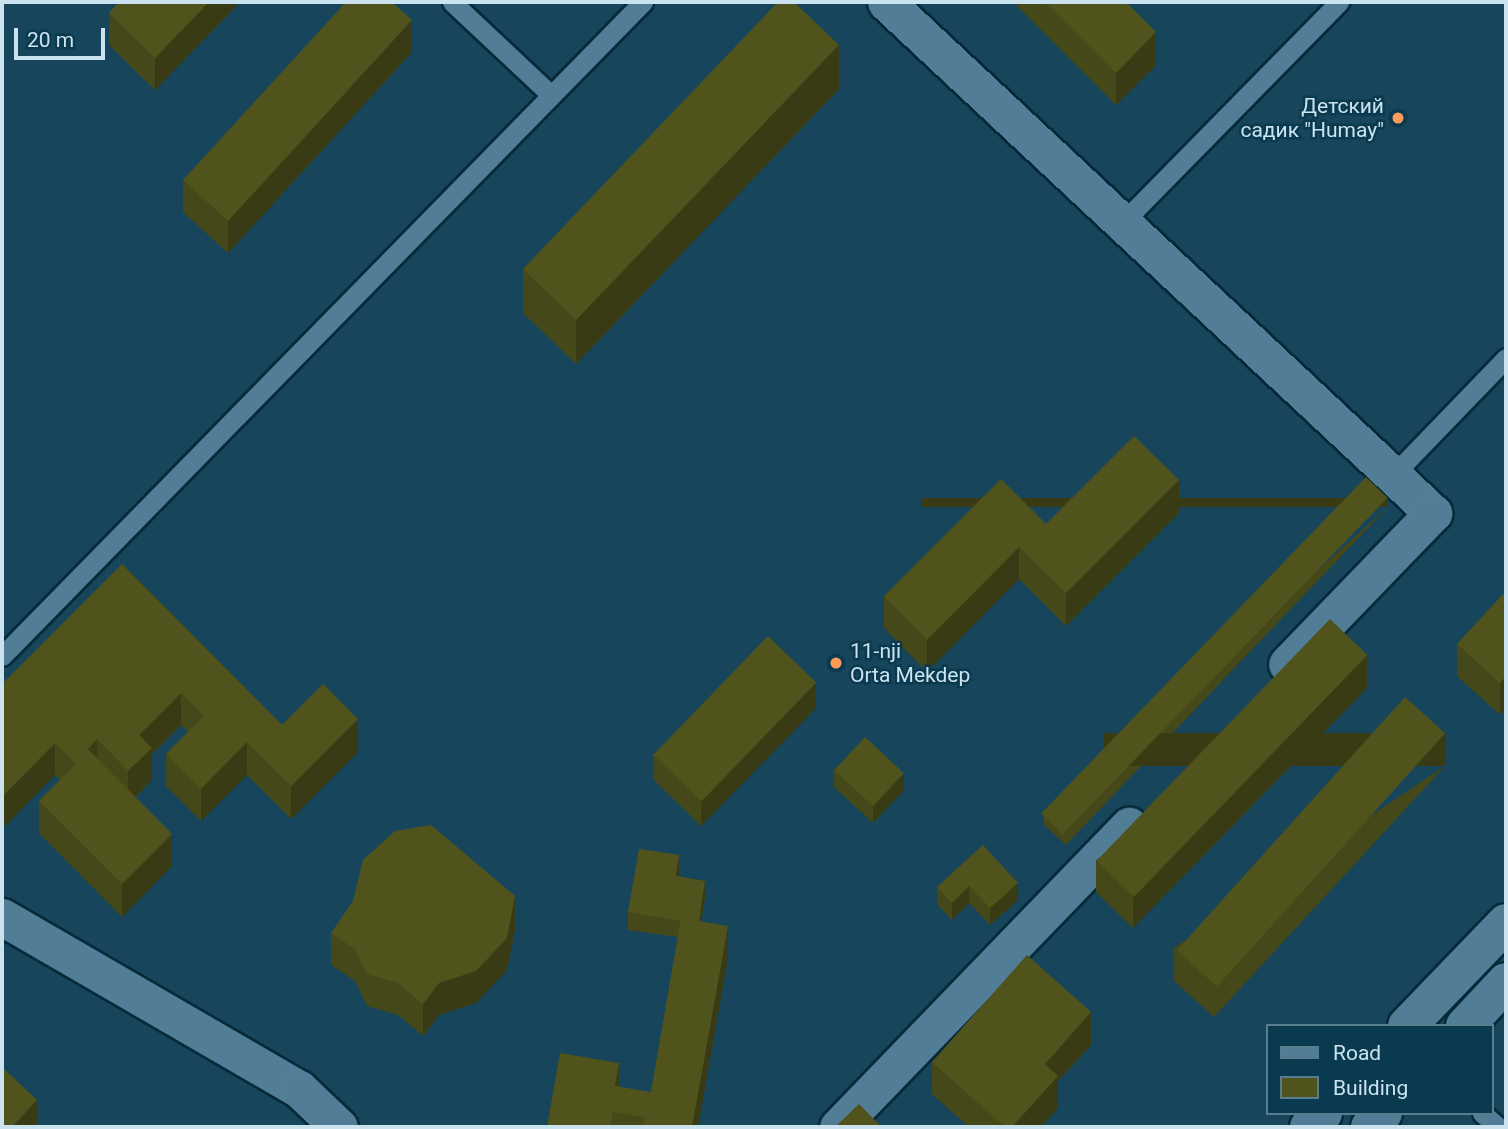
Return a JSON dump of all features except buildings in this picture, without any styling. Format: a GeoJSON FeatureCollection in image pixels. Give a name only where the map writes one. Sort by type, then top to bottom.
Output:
{"type":"FeatureCollection","features":[{"type":"Feature","properties":{"kind":"street"},"geometry":{"type":"LineString","coordinates":[[887,2],[1433,513],[1259,692]]}},
{"type":"Feature","properties":{"kind":"street"},"geometry":{"type":"LineString","coordinates":[[838,1127],[1153,802]]}},
{"type":"Feature","properties":{"kind":"street"},"geometry":{"type":"LineString","coordinates":[[2,917],[299,1089],[339,1127]]}},
{"type":"Feature","properties":{"kind":"street"},"geometry":{"type":"LineString","coordinates":[[1409,1024],[1506,923]]}},
{"type":"Feature","properties":{"kind":"street"},"geometry":{"type":"LineString","coordinates":[[1467,1024],[1506,982]]}},
{"type":"Feature","properties":{"kind":"lane"},"geometry":{"type":"LineString","coordinates":[[452,2],[551,95]]}},
{"type":"Feature","properties":{"kind":"lane"},"geometry":{"type":"LineString","coordinates":[[2,656],[643,2]]}},
{"type":"Feature","properties":{"kind":"lane"},"geometry":{"type":"LineString","coordinates":[[1122,223],[1339,2]]}},
{"type":"Feature","properties":{"kind":"lane"},"geometry":{"type":"LineString","coordinates":[[1392,476],[1506,358]]}},
{"type":"Feature","properties":{"kind":"lane"},"geometry":{"type":"LineString","coordinates":[[1484,1115],[1498,1127]]}},
{"type":"Feature","properties":{"kind":"place","name":"Детский садик \"Humay\""},"geometry":{"type":"Point","coordinates":[1398,118]}},
{"type":"Feature","properties":{"kind":"place","name":"11-nji Orta Mekdep"},"geometry":{"type":"Point","coordinates":[836,663]}}]}
